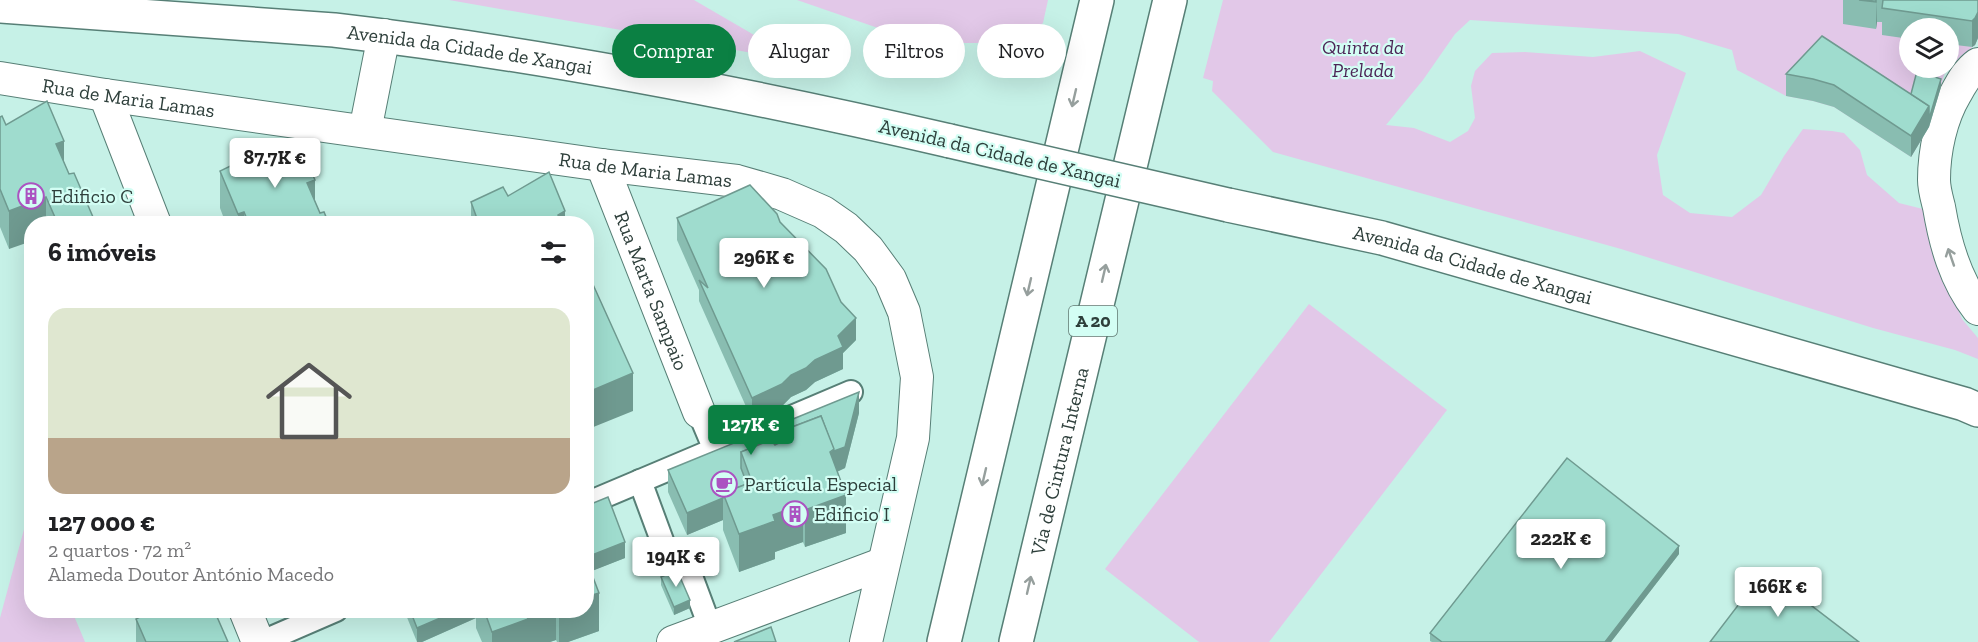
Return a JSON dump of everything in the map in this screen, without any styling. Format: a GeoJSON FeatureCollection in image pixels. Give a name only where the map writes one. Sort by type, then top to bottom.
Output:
{"type":"FeatureCollection","features":[{"type":"Feature","properties":{"kind":"main road"},"geometry":{"type":"LineString","coordinates":[[944,642],[1097,0]]}},
{"type":"Feature","properties":{"kind":"main road","name":"Via de Cintura Interna"},"geometry":{"type":"LineString","coordinates":[[1016,642],[1170,0]]}},
{"type":"Feature","properties":{"kind":"main road","name":"Avenida da Cidade de Xangai"},"geometry":{"type":"LineString","coordinates":[[0,6],[384,35],[657,78],[1382,238],[1978,410]]}},
{"type":"Feature","properties":{"kind":"street"},"geometry":{"type":"LineString","coordinates":[[365,130],[384,35]]}},
{"type":"Feature","properties":{"kind":"street"},"geometry":{"type":"LineString","coordinates":[[1978,64],[1963,80],[1949,104],[1936,147],[1934,182],[1944,236],[1953,263],[1968,296],[1978,309]]}},
{"type":"Feature","properties":{"kind":"street","name":"Rua de Maria Lamas"},"geometry":{"type":"LineString","coordinates":[[0,78],[105,95],[602,165],[737,181],[782,194],[824,212],[846,228],[868,249],[890,279],[904,312],[917,377],[913,438],[882,564],[866,642]]}},
{"type":"Feature","properties":{"kind":"street"},"geometry":{"type":"LineString","coordinates":[[105,95],[152,216]]}},
{"type":"Feature","properties":{"kind":"street","name":"Rua Marta Sampaio"},"geometry":{"type":"LineString","coordinates":[[602,165],[715,450]]}},
{"type":"Feature","properties":{"kind":"street"},"geometry":{"type":"LineString","coordinates":[[594,501],[850,392]]}},
{"type":"Feature","properties":{"kind":"street"},"geometry":{"type":"LineString","coordinates":[[640,482],[671,565],[685,560],[710,627]]}},
{"type":"Feature","properties":{"kind":"street"},"geometry":{"type":"LineString","coordinates":[[673,642],[882,564]]}},
{"type":"Feature","properties":{"kind":"street"},"geometry":{"type":"LineString","coordinates":[[248,618],[258,642]]}},
{"type":"Feature","properties":{"kind":"street"},"geometry":{"type":"LineString","coordinates":[[262,642],[318,618]]}},
{"type":"Feature","properties":{"kind":"green space"},"geometry":{"type":"Polygon","coordinates":[[[449,0],[694,0],[735,24],[612,24],[612,28],[449,0]]]}},
{"type":"Feature","properties":{"kind":"green space"},"geometry":{"type":"Polygon","coordinates":[[[797,0],[1048,0],[1042,24],[977,24],[977,43],[965,43],[965,24],[866,24],[797,0]]]}},
{"type":"Feature","properties":{"kind":"green space","name":"Quinta da Prelada"},"geometry":{"type":"Polygon","coordinates":[[[1223,0],[1978,0],[1978,38],[1975,45],[1959,58],[1959,18],[1899,18],[1899,78],[1943,78],[1929,127],[1911,157],[1834,107],[1786,96],[1737,70],[1732,50],[1678,34],[1470,20],[1455,34],[1423,80],[1386,125],[1414,128],[1450,142],[1468,131],[1475,118],[1471,86],[1475,71],[1492,53],[1525,52],[1593,57],[1640,51],[1686,73],[1657,155],[1663,195],[1690,213],[1732,217],[1761,195],[1803,129],[1844,133],[1860,150],[1867,175],[1899,203],[1927,210],[1935,252],[1962,319],[1978,338],[1978,359],[1955,350],[1873,328],[1621,249],[1273,152],[1212,91],[1213,81],[1203,78],[1223,0]]]}},
{"type":"Feature","properties":{"kind":"green space"},"geometry":{"type":"Polygon","coordinates":[[[736,24],[748,31],[748,52],[736,50],[736,24]]]}},
{"type":"Feature","properties":{"kind":"green space"},"geometry":{"type":"Polygon","coordinates":[[[1309,304],[1447,410],[1269,642],[1199,642],[1105,569],[1309,304]]]}},
{"type":"Feature","properties":{"kind":"green space"},"geometry":{"type":"Polygon","coordinates":[[[24,529],[24,618],[75,618],[85,642],[0,642],[0,618],[24,529]]]}},
{"type":"Feature","properties":{"kind":"building"},"geometry":{"type":"Polygon","coordinates":[[[1883,0],[1978,0],[1978,12],[1972,21],[1882,8],[1883,0]]]}},
{"type":"Feature","properties":{"kind":"building"},"geometry":{"type":"Polygon","coordinates":[[[1822,36],[1929,106],[1911,136],[1834,85],[1786,74],[1822,36]]]}},
{"type":"Feature","properties":{"kind":"building"},"geometry":{"type":"Polygon","coordinates":[[[1915,78],[1941,79],[1929,119],[1929,106],[1911,94],[1915,78]]]}},
{"type":"Feature","properties":{"kind":"building"},"geometry":{"type":"Polygon","coordinates":[[[47,101],[64,141],[56,144],[69,174],[74,173],[93,216],[54,216],[46,197],[9,211],[0,189],[0,117],[2,116],[6,125],[47,101]]]}},
{"type":"Feature","properties":{"kind":"building"},"geometry":{"type":"Polygon","coordinates":[[[298,140],[315,180],[307,183],[320,213],[324,212],[326,216],[246,216],[244,212],[238,214],[220,171],[253,155],[257,165],[298,140]]]}},
{"type":"Feature","properties":{"kind":"building"},"geometry":{"type":"Polygon","coordinates":[[[549,172],[565,211],[558,216],[476,216],[471,202],[503,187],[508,196],[549,172]]]}},
{"type":"Feature","properties":{"kind":"building"},"geometry":{"type":"Polygon","coordinates":[[[750,185],[777,214],[780,222],[826,269],[841,302],[856,318],[838,336],[843,347],[815,360],[806,368],[791,375],[782,384],[752,398],[699,280],[708,288],[677,218],[750,185]]]}},
{"type":"Feature","properties":{"kind":"building"},"geometry":{"type":"Polygon","coordinates":[[[594,287],[633,373],[594,390],[594,287]]]}},
{"type":"Feature","properties":{"kind":"building"},"geometry":{"type":"Polygon","coordinates":[[[859,392],[845,447],[834,451],[821,416],[779,432],[779,443],[775,445],[771,440],[741,452],[741,468],[747,484],[723,493],[723,498],[687,513],[668,470],[859,392]]]}},
{"type":"Feature","properties":{"kind":"building"},"geometry":{"type":"Polygon","coordinates":[[[821,416],[834,449],[830,452],[846,495],[805,510],[803,504],[773,515],[775,521],[739,534],[723,493],[752,482],[741,452],[771,440],[775,445],[783,441],[779,432],[821,416]]]}},
{"type":"Feature","properties":{"kind":"building"},"geometry":{"type":"Polygon","coordinates":[[[1567,458],[1679,546],[1605,642],[1442,642],[1430,633],[1567,458]]]}},
{"type":"Feature","properties":{"kind":"building"},"geometry":{"type":"Polygon","coordinates":[[[608,497],[625,542],[594,554],[594,503],[608,497]]]}},
{"type":"Feature","properties":{"kind":"building"},"geometry":{"type":"Polygon","coordinates":[[[677,570],[690,600],[674,607],[661,577],[677,570]]]}},
{"type":"Feature","properties":{"kind":"building"},"geometry":{"type":"Polygon","coordinates":[[[1765,570],[1859,642],[1710,642],[1765,570]]]}},
{"type":"Feature","properties":{"kind":"building"},"geometry":{"type":"Polygon","coordinates":[[[594,580],[599,593],[594,595],[594,580]]]}},
{"type":"Feature","properties":{"kind":"building"},"geometry":{"type":"Polygon","coordinates":[[[218,618],[228,642],[146,642],[136,619],[218,618]]]}},
{"type":"Feature","properties":{"kind":"building"},"geometry":{"type":"Polygon","coordinates":[[[413,618],[440,618],[417,628],[413,618]]]}},
{"type":"Feature","properties":{"kind":"building"},"geometry":{"type":"Polygon","coordinates":[[[487,618],[528,618],[528,619],[492,632],[487,618]]]}},
{"type":"Feature","properties":{"kind":"building"},"geometry":{"type":"Polygon","coordinates":[[[771,627],[776,642],[734,642],[771,627]]]}},
{"type":"Feature","properties":{"kind":"place","name":"Edificio C"},"geometry":{"type":"Point","coordinates":[31,196]}},
{"type":"Feature","properties":{"kind":"place","name":"Partícula Especial"},"geometry":{"type":"Point","coordinates":[724,484]}},
{"type":"Feature","properties":{"kind":"place","name":"Edificio I"},"geometry":{"type":"Point","coordinates":[795,514]}}]}
